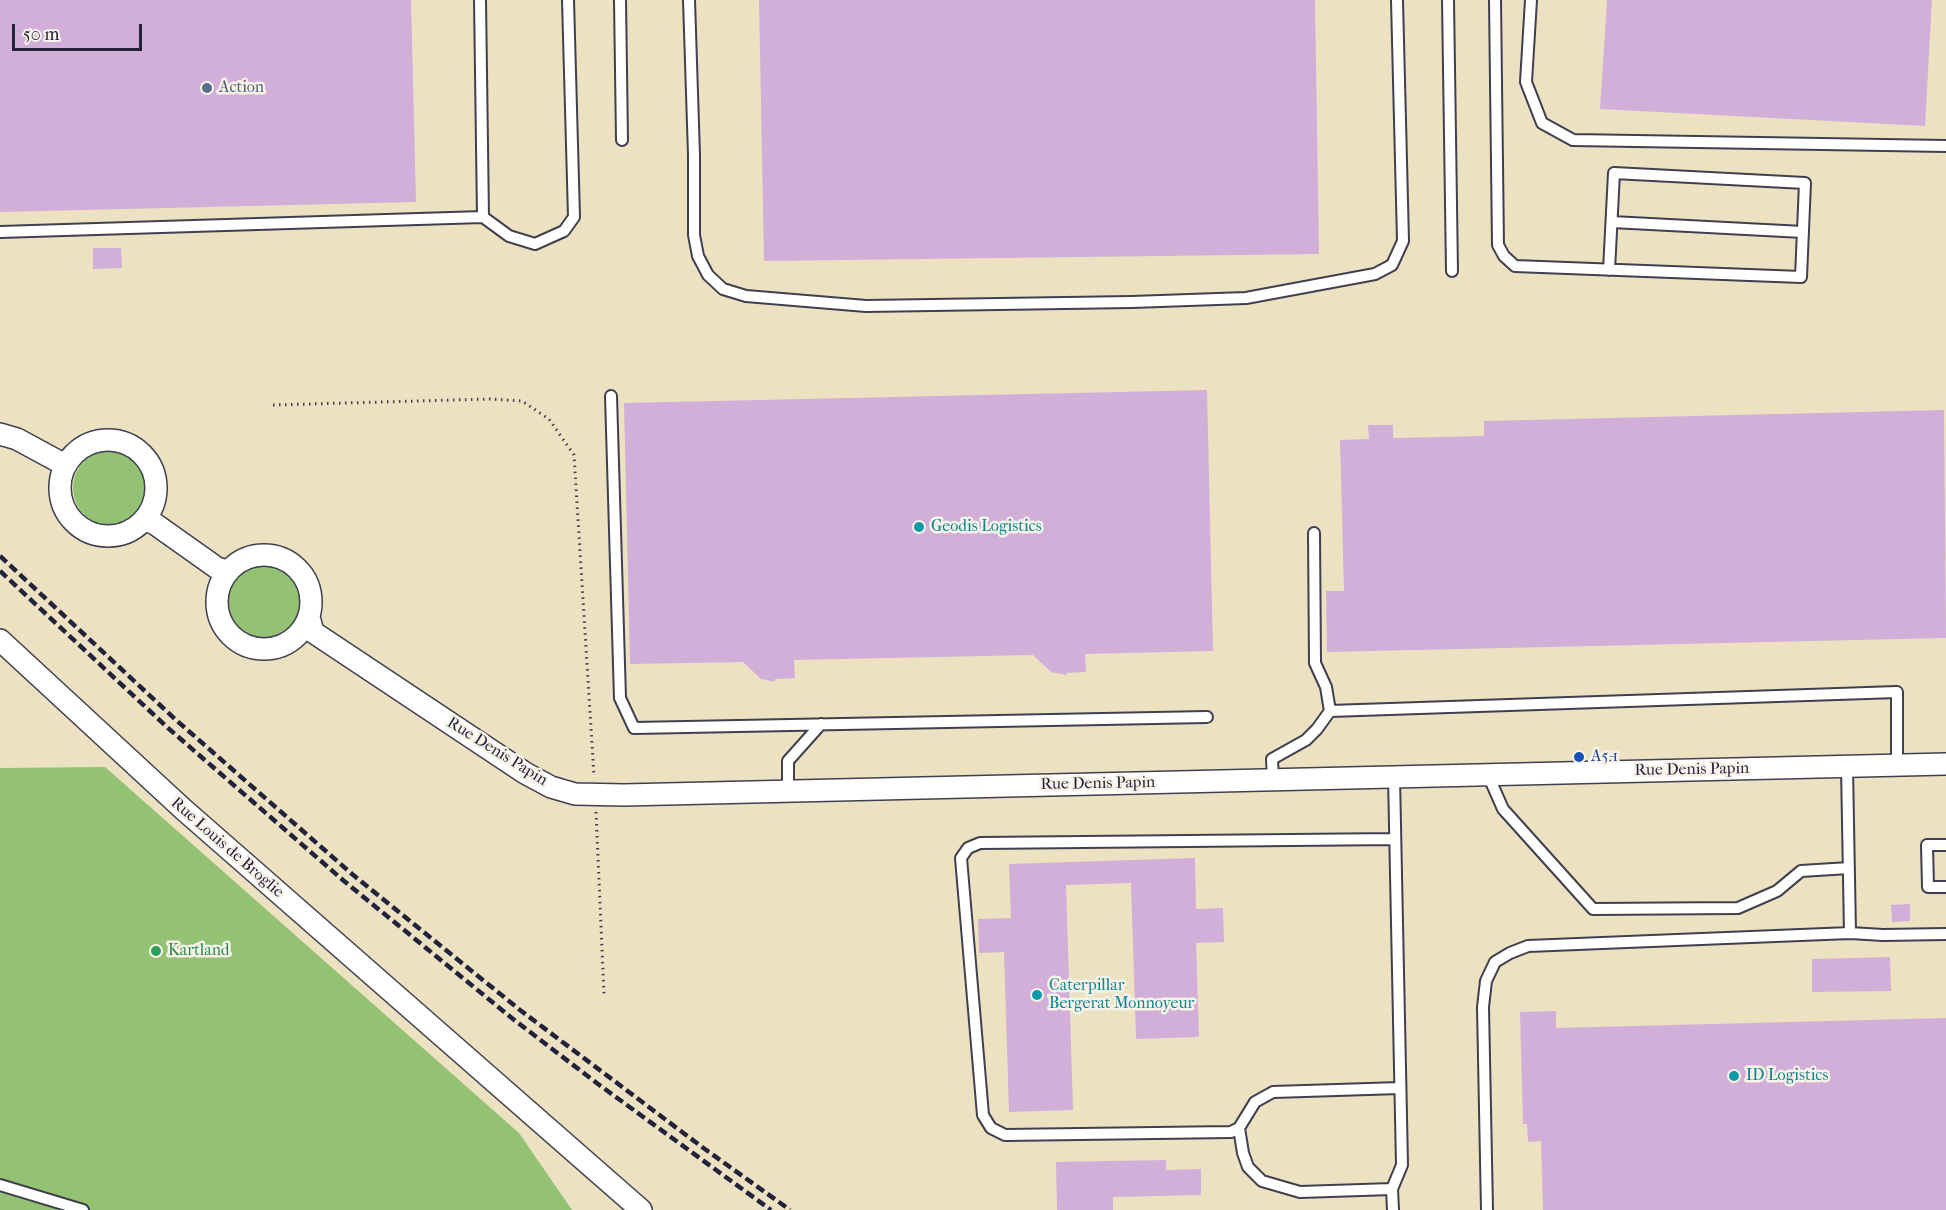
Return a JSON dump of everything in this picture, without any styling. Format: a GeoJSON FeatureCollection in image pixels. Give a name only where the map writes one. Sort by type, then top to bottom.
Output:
{"type":"FeatureCollection","features":[{"type":"Feature","properties":{"kind":"street"},"geometry":{"type":"LineString","coordinates":[[0,434],[17,439],[65,465]]}},
{"type":"Feature","properties":{"kind":"street"},"geometry":{"type":"LineString","coordinates":[[100,440],[115,440],[135,448],[150,464],[156,478],[153,507],[145,519],[134,529],[114,535],[93,534],[80,528],[63,506],[60,485],[65,465],[74,453],[100,440]]}},
{"type":"Feature","properties":{"kind":"street"},"geometry":{"type":"LineString","coordinates":[[145,519],[217,568],[227,571]]}},
{"type":"Feature","properties":{"kind":"street"},"geometry":{"type":"LineString","coordinates":[[266,554],[280,557],[293,564],[303,575],[310,588],[312,602],[309,617],[302,630],[291,640],[278,647],[263,649],[241,643],[224,628],[218,614],[216,599],[219,584],[227,571],[238,562],[251,556],[266,554]]}},
{"type":"Feature","properties":{"kind":"street","name":"Rue Denis Papin"},"geometry":{"type":"LineString","coordinates":[[309,617],[313,632],[525,773],[551,787],[575,794],[1946,764]]}},
{"type":"Feature","properties":{"kind":"street","name":"Rue Louis de Broglie"},"geometry":{"type":"LineString","coordinates":[[0,640],[183,809],[641,1210]]}},
{"type":"Feature","properties":{"kind":"lane"},"geometry":{"type":"LineString","coordinates":[[480,0],[483,217]]}},
{"type":"Feature","properties":{"kind":"lane"},"geometry":{"type":"LineString","coordinates":[[0,232],[483,217],[509,236],[535,244],[564,231],[574,218],[568,0]]}},
{"type":"Feature","properties":{"kind":"lane"},"geometry":{"type":"LineString","coordinates":[[620,0],[622,140]]}},
{"type":"Feature","properties":{"kind":"lane"},"geometry":{"type":"LineString","coordinates":[[689,0],[694,235],[698,256],[708,275],[723,289],[746,296],[866,306],[1246,298],[1375,274],[1392,265],[1403,241],[1397,0]]}},
{"type":"Feature","properties":{"kind":"lane"},"geometry":{"type":"LineString","coordinates":[[1448,0],[1452,270]]}},
{"type":"Feature","properties":{"kind":"lane"},"geometry":{"type":"LineString","coordinates":[[1495,0],[1498,245],[1504,256],[1515,266],[1609,270],[1801,277],[1806,183],[1614,173],[1609,270]]}},
{"type":"Feature","properties":{"kind":"lane"},"geometry":{"type":"LineString","coordinates":[[1531,0],[1526,82],[1542,123],[1573,140],[1946,146]]}},
{"type":"Feature","properties":{"kind":"lane"},"geometry":{"type":"LineString","coordinates":[[1612,222],[1803,232]]}},
{"type":"Feature","properties":{"kind":"lane"},"geometry":{"type":"LineString","coordinates":[[611,396],[620,699],[634,728],[1207,717]]}},
{"type":"Feature","properties":{"kind":"lane"},"geometry":{"type":"LineString","coordinates":[[1273,779],[1272,759],[1306,740],[1330,711],[1326,687],[1315,663],[1314,533]]}},
{"type":"Feature","properties":{"kind":"lane"},"geometry":{"type":"LineString","coordinates":[[1330,711],[1897,692],[1898,765]]}},
{"type":"Feature","properties":{"kind":"lane"},"geometry":{"type":"LineString","coordinates":[[788,791],[788,761],[822,724]]}},
{"type":"Feature","properties":{"kind":"lane"},"geometry":{"type":"LineString","coordinates":[[1847,767],[1850,933]]}},
{"type":"Feature","properties":{"kind":"lane"},"geometry":{"type":"LineString","coordinates":[[1488,775],[1503,809],[1593,909],[1738,908],[1777,891],[1801,871],[1849,868]]}},
{"type":"Feature","properties":{"kind":"lane"},"geometry":{"type":"LineString","coordinates":[[1393,1210],[1392,1189],[1402,1165],[1394,777]]}},
{"type":"Feature","properties":{"kind":"lane"},"geometry":{"type":"LineString","coordinates":[[1395,839],[980,843],[968,848],[961,858],[983,1115],[991,1128],[1005,1134],[1231,1132],[1239,1128],[1255,1102],[1273,1092],[1400,1088]]}},
{"type":"Feature","properties":{"kind":"lane"},"geometry":{"type":"LineString","coordinates":[[1946,845],[1928,846],[1928,887],[1946,887]]}},
{"type":"Feature","properties":{"kind":"lane"},"geometry":{"type":"LineString","coordinates":[[1487,1210],[1483,1007],[1486,981],[1495,962],[1510,952],[1528,946],[1850,933],[1946,934]]}},
{"type":"Feature","properties":{"kind":"lane"},"geometry":{"type":"LineString","coordinates":[[1239,1128],[1248,1167],[1262,1181],[1300,1192],[1392,1189]]}},
{"type":"Feature","properties":{"kind":"lane"},"geometry":{"type":"LineString","coordinates":[[0,1185],[83,1210]]}},
{"type":"Feature","properties":{"kind":"path"},"geometry":{"type":"LineString","coordinates":[[273,405],[490,399],[522,401],[549,419],[574,455],[596,795],[604,994]]}},
{"type":"Feature","properties":{"kind":"green space"},"geometry":{"type":"Polygon","coordinates":[[[111,450],[125,453],[138,461],[146,474],[149,488],[146,502],[138,515],[125,523],[111,526],[97,523],[84,515],[76,502],[73,488],[76,474],[84,461],[97,453],[111,450]]]}},
{"type":"Feature","properties":{"kind":"green space"},"geometry":{"type":"Polygon","coordinates":[[[265,564],[279,567],[292,575],[300,588],[303,602],[300,616],[292,629],[279,637],[265,640],[251,637],[238,629],[230,616],[227,602],[230,588],[238,575],[251,567],[265,564]]]}},
{"type":"Feature","properties":{"kind":"green space","name":"Kartland"},"geometry":{"type":"Polygon","coordinates":[[[105,767],[519,1133],[572,1210],[0,1210],[0,768],[105,767]]]}},
{"type":"Feature","properties":{"kind":"building","name":"Action"},"geometry":{"type":"Polygon","coordinates":[[[0,0],[411,0],[416,202],[0,212],[0,0]]]}},
{"type":"Feature","properties":{"kind":"building"},"geometry":{"type":"Polygon","coordinates":[[[759,0],[1315,0],[1319,254],[764,261],[759,0]]]}},
{"type":"Feature","properties":{"kind":"building"},"geometry":{"type":"Polygon","coordinates":[[[1607,0],[1932,0],[1925,126],[1600,109],[1607,0]]]}},
{"type":"Feature","properties":{"kind":"building"},"geometry":{"type":"Polygon","coordinates":[[[93,248],[121,248],[122,268],[93,269],[93,248]]]}},
{"type":"Feature","properties":{"kind":"building","name":"Geodis Logistics"},"geometry":{"type":"Polygon","coordinates":[[[1207,390],[1213,651],[1085,654],[1086,672],[1066,673],[1066,675],[1051,672],[1033,655],[794,660],[795,678],[775,679],[775,682],[761,679],[743,662],[630,664],[624,403],[1207,390]]]}},
{"type":"Feature","properties":{"kind":"building"},"geometry":{"type":"Polygon","coordinates":[[[1944,410],[1946,638],[1327,652],[1326,591],[1344,591],[1340,440],[1369,439],[1368,425],[1393,425],[1393,438],[1484,436],[1484,421],[1944,410]]]}},
{"type":"Feature","properties":{"kind":"building","name":"Caterpillar Bergerat Monnoyeur"},"geometry":{"type":"Polygon","coordinates":[[[1195,858],[1196,909],[1223,908],[1224,942],[1196,943],[1199,1037],[1136,1039],[1131,883],[1066,885],[1073,1110],[1009,1112],[1004,952],[979,953],[978,919],[1011,918],[1009,864],[1195,858]]]}},
{"type":"Feature","properties":{"kind":"building"},"geometry":{"type":"Polygon","coordinates":[[[1910,904],[1910,921],[1892,922],[1891,905],[1910,904]]]}},
{"type":"Feature","properties":{"kind":"building"},"geometry":{"type":"Polygon","coordinates":[[[1890,957],[1891,991],[1812,992],[1812,959],[1890,957]]]}},
{"type":"Feature","properties":{"kind":"building","name":"ID Logistics"},"geometry":{"type":"Polygon","coordinates":[[[1556,1011],[1556,1028],[1946,1018],[1946,1210],[1543,1210],[1541,1141],[1528,1142],[1527,1124],[1523,1124],[1520,1012],[1556,1011]]]}},
{"type":"Feature","properties":{"kind":"building"},"geometry":{"type":"Polygon","coordinates":[[[1166,1160],[1166,1170],[1201,1169],[1201,1195],[1113,1197],[1113,1210],[1057,1210],[1056,1162],[1166,1160]]]}},
{"type":"Feature","properties":{"kind":"railway"},"geometry":{"type":"LineString","coordinates":[[0,556],[176,720],[352,874],[520,1010],[790,1210]]}},
{"type":"Feature","properties":{"kind":"railway"},"geometry":{"type":"LineString","coordinates":[[0,571],[168,728],[344,881],[513,1019],[771,1210]]}},
{"type":"Feature","properties":{"kind":"place","name":"Action"},"geometry":{"type":"Point","coordinates":[207,88]}},
{"type":"Feature","properties":{"kind":"place","name":"Geodis Logistics"},"geometry":{"type":"Point","coordinates":[919,527]}},
{"type":"Feature","properties":{"kind":"place","name":"A5-1"},"geometry":{"type":"Point","coordinates":[1579,757]}},
{"type":"Feature","properties":{"kind":"place","name":"Kartland"},"geometry":{"type":"Point","coordinates":[156,951]}},
{"type":"Feature","properties":{"kind":"place","name":"Caterpillar Bergerat Monnoyeur"},"geometry":{"type":"Point","coordinates":[1037,995]}},
{"type":"Feature","properties":{"kind":"place","name":"ID Logistics"},"geometry":{"type":"Point","coordinates":[1734,1076]}}]}
